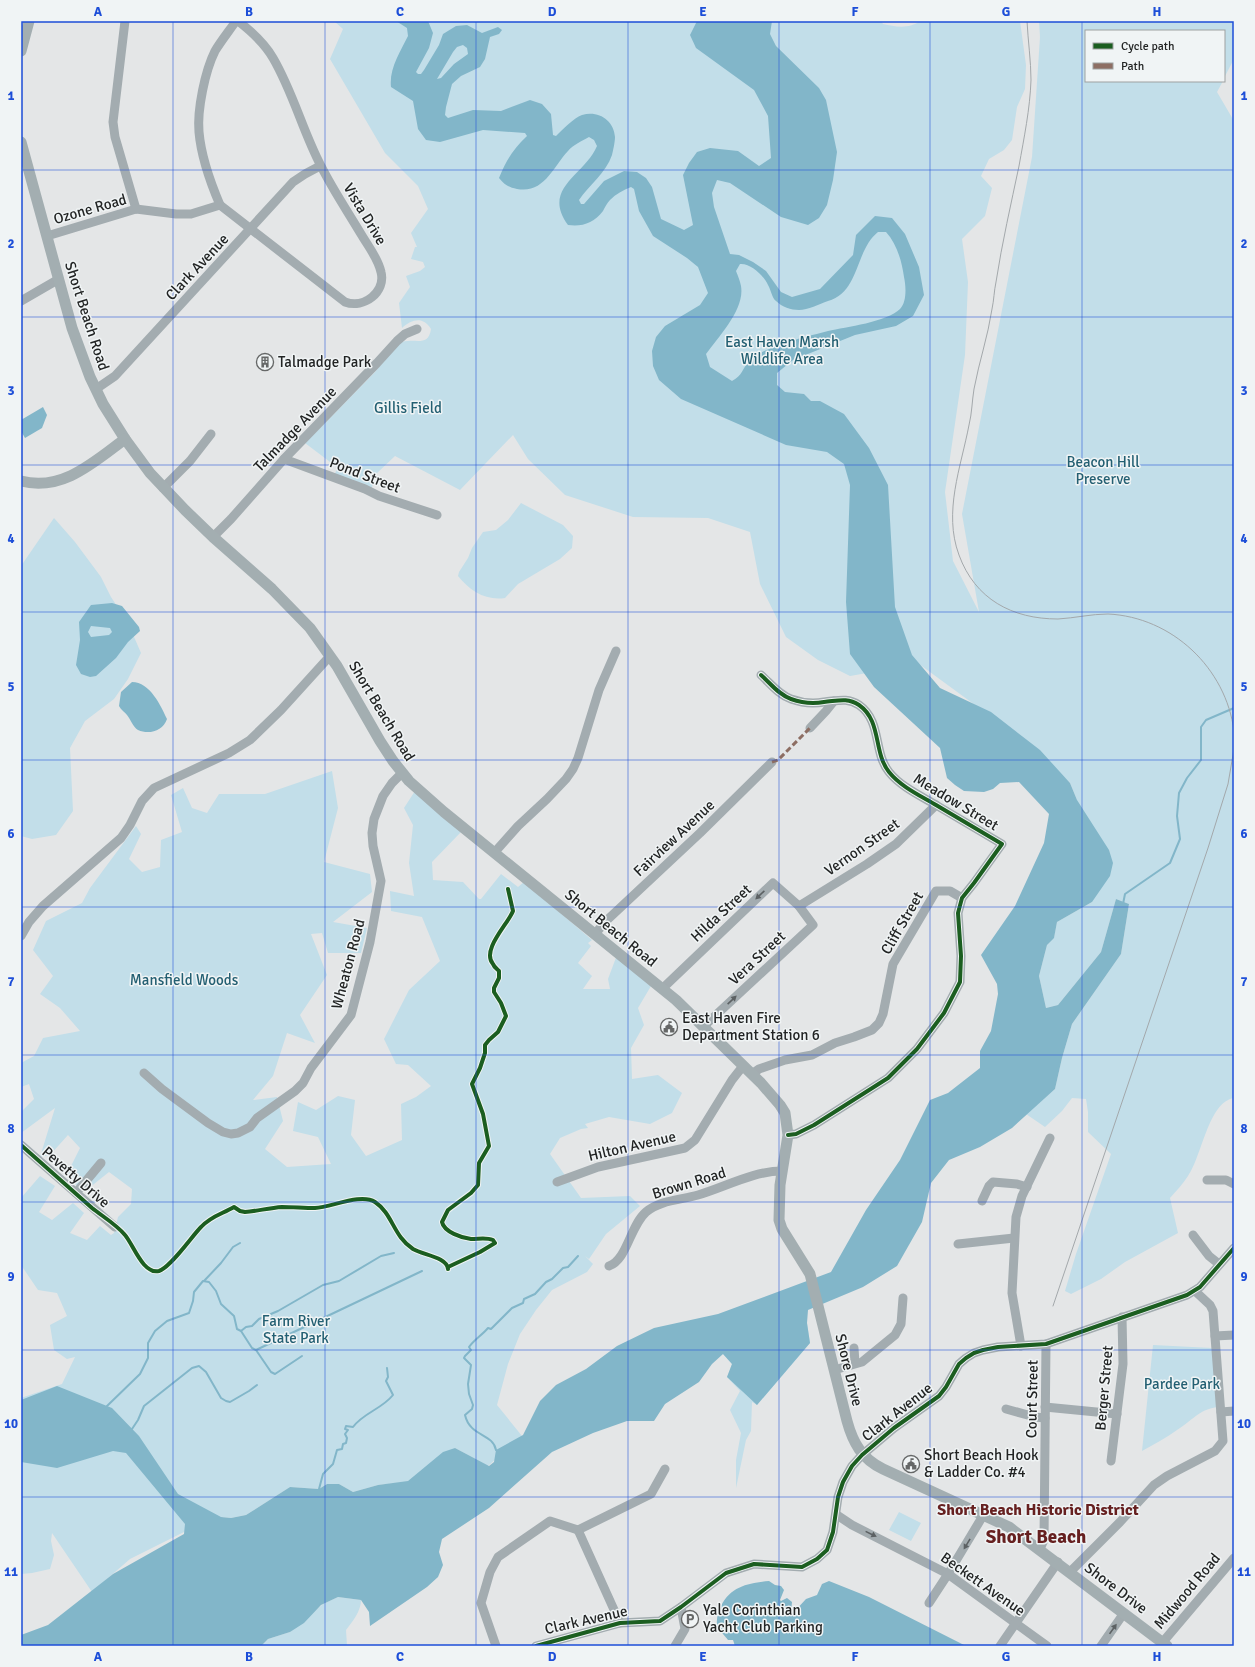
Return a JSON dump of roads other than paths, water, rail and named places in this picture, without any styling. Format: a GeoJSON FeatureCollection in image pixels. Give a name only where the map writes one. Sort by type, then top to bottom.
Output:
{"type":"FeatureCollection","features":[{"type":"Feature","properties":{"kind":"main road"},"geometry":{"type":"LineString","coordinates":[[21,50],[30,21]]}},
{"type":"Feature","properties":{"kind":"main road","name":"Short Beach Road"},"geometry":{"type":"LineString","coordinates":[[21,142],[72,328],[96,389],[124,439],[163,488],[213,537],[284,600],[310,628],[330,656],[380,741],[402,773],[428,799],[663,988],[744,1066],[780,1105],[785,1114],[788,1135],[782,1170],[778,1210],[780,1224],[810,1274],[813,1288]]}},
{"type":"Feature","properties":{"kind":"main road"},"geometry":{"type":"LineString","coordinates":[[21,481],[40,484],[61,480],[83,469],[124,439]]}},
{"type":"Feature","properties":{"kind":"main road","name":"Shore Drive"},"geometry":{"type":"LineString","coordinates":[[813,1288],[849,1429],[862,1455],[883,1469],[984,1514],[1014,1530],[1040,1548],[1165,1644]]}},
{"type":"Feature","properties":{"kind":"street"},"geometry":{"type":"LineString","coordinates":[[124,21],[113,122],[115,137],[136,210]]}},
{"type":"Feature","properties":{"kind":"street"},"geometry":{"type":"LineString","coordinates":[[237,21],[215,52],[206,74],[201,103],[199,131],[212,187],[220,205],[251,230]]}},
{"type":"Feature","properties":{"kind":"street","name":"Vista Drive"},"geometry":{"type":"LineString","coordinates":[[237,21],[261,42],[273,57],[283,77],[320,166],[374,256],[381,271],[380,285],[370,299],[358,305],[345,302],[251,230]]}},
{"type":"Feature","properties":{"kind":"street","name":"Clark Avenue"},"geometry":{"type":"LineString","coordinates":[[96,389],[114,376],[251,230],[293,182],[320,166]]}},
{"type":"Feature","properties":{"kind":"street","name":"Ozone Road"},"geometry":{"type":"LineString","coordinates":[[46,236],[136,210],[191,214],[220,205]]}},
{"type":"Feature","properties":{"kind":"street"},"geometry":{"type":"LineString","coordinates":[[21,301],[58,279]]}},
{"type":"Feature","properties":{"kind":"street","name":"Talmadge Avenue"},"geometry":{"type":"LineString","coordinates":[[213,537],[284,459],[377,364],[396,341],[405,334],[417,330]]}},
{"type":"Feature","properties":{"kind":"street"},"geometry":{"type":"LineString","coordinates":[[163,488],[190,461],[211,434]]}},
{"type":"Feature","properties":{"kind":"street","name":"Pond Street"},"geometry":{"type":"LineString","coordinates":[[284,459],[365,489],[379,496],[437,515]]}},
{"type":"Feature","properties":{"kind":"street"},"geometry":{"type":"LineString","coordinates":[[494,853],[518,826],[547,799],[573,769],[600,690],[616,652]]}},
{"type":"Feature","properties":{"kind":"street"},"geometry":{"type":"LineString","coordinates":[[22,931],[34,914],[122,838],[142,802],[154,788],[229,753],[250,740],[286,704],[330,656]]}},
{"type":"Feature","properties":{"kind":"street","name":"Meadow Street"},"geometry":{"type":"LineString","coordinates":[[761,675],[782,695],[790,699],[811,703],[843,699],[855,702],[867,712],[871,719],[886,768],[896,779],[936,805],[1002,844],[974,884],[962,898],[958,913],[961,956],[960,982],[944,1012],[922,1043],[888,1078],[814,1125],[796,1134],[788,1135]]}},
{"type":"Feature","properties":{"kind":"street"},"geometry":{"type":"LineString","coordinates":[[810,728],[834,701]]}},
{"type":"Feature","properties":{"kind":"street","name":"Fairview Avenue"},"geometry":{"type":"LineString","coordinates":[[595,934],[606,921],[700,834],[772,762]]}},
{"type":"Feature","properties":{"kind":"street","name":"Wheaton Road"},"geometry":{"type":"LineString","coordinates":[[144,1073],[162,1089],[208,1124],[223,1132],[231,1134],[238,1133],[250,1127],[257,1118],[295,1091],[303,1083],[311,1068],[351,1015],[370,942],[381,881],[373,846],[372,834],[374,819],[382,796],[402,773]]}},
{"type":"Feature","properties":{"kind":"street","name":"Vernon Street"},"geometry":{"type":"LineString","coordinates":[[799,906],[867,864],[896,844],[936,805]]}},
{"type":"Feature","properties":{"kind":"street","name":"Hilda Street"},"geometry":{"type":"LineString","coordinates":[[663,988],[773,883],[799,906]]}},
{"type":"Feature","properties":{"kind":"street","name":"Cliff Street"},"geometry":{"type":"LineString","coordinates":[[752,1074],[759,1069],[785,1060],[812,1055],[835,1043],[854,1038],[872,1030],[879,1023],[883,1014],[893,964],[936,891],[950,892],[962,898]]}},
{"type":"Feature","properties":{"kind":"street","name":"Vera Street"},"geometry":{"type":"LineString","coordinates":[[703,1027],[813,925],[799,906]]}},
{"type":"Feature","properties":{"kind":"street","name":"Hilton Avenue"},"geometry":{"type":"LineString","coordinates":[[557,1182],[592,1169],[689,1146],[709,1118],[732,1080],[744,1066]]}},
{"type":"Feature","properties":{"kind":"street"},"geometry":{"type":"LineString","coordinates":[[1021,1346],[1012,1293],[1014,1238],[1018,1206],[1050,1138]]}},
{"type":"Feature","properties":{"kind":"street","name":"Pevetty Drive"},"geometry":{"type":"LineString","coordinates":[[21,1145],[115,1227]]}},
{"type":"Feature","properties":{"kind":"street"},"geometry":{"type":"LineString","coordinates":[[76,1193],[101,1163]]}},
{"type":"Feature","properties":{"kind":"street","name":"Brown Road"},"geometry":{"type":"LineString","coordinates":[[609,1266],[618,1261],[635,1226],[642,1216],[654,1207],[697,1196],[762,1174],[782,1170]]}},
{"type":"Feature","properties":{"kind":"street"},"geometry":{"type":"LineString","coordinates":[[1207,1180],[1226,1180],[1234,1184]]}},
{"type":"Feature","properties":{"kind":"street"},"geometry":{"type":"LineString","coordinates":[[982,1201],[989,1186],[993,1182],[1017,1184],[1026,1187]]}},
{"type":"Feature","properties":{"kind":"street"},"geometry":{"type":"LineString","coordinates":[[1192,1235],[1209,1256],[1219,1264]]}},
{"type":"Feature","properties":{"kind":"street"},"geometry":{"type":"LineString","coordinates":[[958,1244],[1014,1238]]}},
{"type":"Feature","properties":{"kind":"street"},"geometry":{"type":"LineString","coordinates":[[1070,1572],[1154,1486],[1166,1476],[1220,1447],[1223,1441],[1213,1311],[1210,1305],[1195,1291],[1234,1248]]}},
{"type":"Feature","properties":{"kind":"street","name":"Clark Avenue"},"geometry":{"type":"LineString","coordinates":[[536,1646],[620,1623],[660,1620],[681,1607],[726,1573],[754,1564],[802,1567],[817,1559],[827,1550],[837,1515],[838,1497],[843,1482],[852,1466],[862,1455],[911,1415],[939,1396],[959,1364],[966,1358],[974,1353],[998,1347],[1046,1344],[1195,1291]]}},
{"type":"Feature","properties":{"kind":"street"},"geometry":{"type":"LineString","coordinates":[[834,1370],[864,1360],[899,1330],[901,1324],[903,1298]]}},
{"type":"Feature","properties":{"kind":"street","name":"Berger Street"},"geometry":{"type":"LineString","coordinates":[[1111,1461],[1123,1364],[1122,1317]]}},
{"type":"Feature","properties":{"kind":"street"},"geometry":{"type":"LineString","coordinates":[[1215,1336],[1234,1334]]}},
{"type":"Feature","properties":{"kind":"street","name":"Court Street"},"geometry":{"type":"LineString","coordinates":[[1040,1548],[1044,1540],[1046,1344]]}},
{"type":"Feature","properties":{"kind":"street"},"geometry":{"type":"LineString","coordinates":[[854,1348],[855,1363]]}},
{"type":"Feature","properties":{"kind":"street"},"geometry":{"type":"LineString","coordinates":[[1045,1407],[1116,1414]]}},
{"type":"Feature","properties":{"kind":"street"},"geometry":{"type":"LineString","coordinates":[[1006,1409],[1035,1417],[1045,1418]]}},
{"type":"Feature","properties":{"kind":"street"},"geometry":{"type":"LineString","coordinates":[[1221,1412],[1234,1411]]}},
{"type":"Feature","properties":{"kind":"street"},"geometry":{"type":"LineString","coordinates":[[496,1646],[481,1603],[490,1572],[498,1556],[550,1521],[578,1530],[651,1494],[665,1469]]}},
{"type":"Feature","properties":{"kind":"street"},"geometry":{"type":"LineString","coordinates":[[928,1603],[948,1574],[984,1514]]}},
{"type":"Feature","properties":{"kind":"street","name":"Beckett Avenue"},"geometry":{"type":"LineString","coordinates":[[837,1515],[852,1525],[948,1574],[1047,1646]]}},
{"type":"Feature","properties":{"kind":"street"},"geometry":{"type":"LineString","coordinates":[[578,1530],[620,1623]]}},
{"type":"Feature","properties":{"kind":"street","name":"Midwood Road"},"geometry":{"type":"LineString","coordinates":[[1165,1644],[1234,1558]]}},
{"type":"Feature","properties":{"kind":"street"},"geometry":{"type":"LineString","coordinates":[[1000,1646],[1058,1562]]}},
{"type":"Feature","properties":{"kind":"street"},"geometry":{"type":"LineString","coordinates":[[675,1646],[685,1628],[681,1607]]}},
{"type":"Feature","properties":{"kind":"street"},"geometry":{"type":"LineString","coordinates":[[1101,1646],[1124,1613]]}},
{"type":"Feature","properties":{"kind":"water"},"geometry":{"type":"Polygon","coordinates":[[[396,21],[428,21],[433,33],[429,48],[416,72],[421,74],[439,45],[443,34],[456,26],[467,25],[482,33],[498,27],[502,30],[499,34],[490,37],[485,59],[480,67],[461,76],[452,84],[445,115],[448,118],[473,110],[501,111],[530,100],[542,104],[551,114],[553,135],[556,136],[579,116],[588,114],[599,115],[608,121],[614,131],[615,137],[612,155],[606,168],[579,200],[581,204],[584,204],[604,181],[624,171],[637,172],[646,178],[652,187],[661,219],[684,230],[693,225],[683,175],[697,152],[710,148],[738,151],[759,166],[771,158],[768,116],[754,90],[696,48],[690,35],[697,21],[772,21],[770,34],[776,46],[819,88],[826,100],[837,152],[833,180],[827,205],[819,218],[808,225],[781,217],[730,183],[717,180],[712,193],[714,207],[730,254],[739,255],[766,271],[781,292],[792,297],[820,289],[853,255],[856,235],[875,216],[892,218],[905,234],[919,267],[924,295],[913,316],[896,326],[855,335],[793,360],[777,373],[777,385],[785,392],[804,394],[811,401],[820,401],[844,414],[869,448],[888,485],[895,607],[912,655],[940,688],[991,712],[1040,750],[1070,783],[1077,800],[1109,850],[1113,863],[1110,876],[1092,902],[1057,922],[1054,938],[1047,945],[1039,976],[1046,1008],[1058,1005],[1101,952],[1116,899],[1129,904],[1121,954],[1072,1024],[1055,1089],[1012,1128],[980,1147],[949,1160],[931,1183],[922,1222],[897,1266],[863,1287],[808,1310],[807,1323],[810,1343],[757,1405],[727,1377],[732,1364],[723,1354],[712,1364],[699,1382],[665,1404],[654,1421],[627,1421],[593,1433],[552,1452],[489,1508],[442,1539],[439,1552],[443,1565],[438,1577],[427,1587],[370,1626],[369,1612],[361,1600],[338,1597],[321,1605],[304,1623],[290,1632],[268,1639],[261,1646],[21,1646],[21,1635],[48,1625],[113,1574],[184,1534],[185,1524],[126,1453],[113,1451],[57,1468],[21,1462],[21,1400],[57,1386],[112,1408],[139,1436],[178,1494],[221,1517],[231,1518],[246,1515],[290,1487],[319,1489],[327,1484],[339,1484],[353,1492],[378,1485],[408,1481],[443,1452],[455,1448],[489,1466],[494,1462],[496,1450],[523,1435],[540,1401],[556,1385],[586,1369],[617,1346],[654,1328],[718,1314],[831,1272],[866,1210],[900,1160],[930,1100],[948,1093],[980,1068],[980,1051],[991,1031],[998,994],[997,984],[981,955],[1015,906],[1044,843],[1049,814],[1019,782],[1000,783],[993,789],[984,792],[964,791],[955,785],[947,778],[940,748],[874,687],[850,654],[846,602],[850,485],[844,464],[827,452],[786,445],[681,399],[659,380],[653,366],[652,351],[656,337],[665,326],[700,305],[708,293],[698,267],[653,236],[639,211],[634,189],[631,187],[612,198],[596,219],[583,225],[568,225],[561,212],[559,201],[562,191],[568,182],[584,165],[597,146],[594,140],[589,137],[570,149],[547,178],[541,183],[526,189],[517,189],[509,186],[499,178],[510,156],[527,136],[525,133],[483,130],[440,142],[426,140],[418,129],[413,101],[391,87],[393,67],[408,36],[407,28],[396,21]],[[463,45],[457,47],[453,52],[437,79],[441,78],[454,64],[468,54],[467,48],[463,45]],[[878,232],[865,249],[852,280],[846,289],[838,296],[828,301],[806,309],[799,310],[787,308],[781,305],[775,300],[766,281],[760,274],[753,268],[740,264],[736,271],[741,286],[739,304],[730,322],[706,354],[710,367],[732,381],[736,379],[752,358],[765,351],[795,340],[828,331],[876,321],[894,314],[900,309],[904,302],[905,281],[900,259],[893,242],[886,232],[878,232]]]}},
{"type":"Feature","properties":{"kind":"water"},"geometry":{"type":"Polygon","coordinates":[[[43,407],[47,415],[42,428],[25,438],[21,431],[21,420],[43,407]]]}},
{"type":"Feature","properties":{"kind":"water"},"geometry":{"type":"Polygon","coordinates":[[[112,603],[122,606],[139,627],[140,631],[128,642],[116,658],[96,676],[90,677],[81,674],[76,665],[80,640],[79,622],[91,605],[112,603]],[[91,626],[88,632],[91,637],[109,635],[112,632],[110,628],[91,626]]]}},
{"type":"Feature","properties":{"kind":"water"},"geometry":{"type":"Polygon","coordinates":[[[132,682],[144,686],[158,702],[167,719],[159,729],[151,732],[138,730],[119,706],[121,692],[132,682]]]}},
{"type":"Feature","properties":{"kind":"water"},"geometry":{"type":"Polygon","coordinates":[[[769,1581],[775,1585],[781,1586],[784,1590],[780,1600],[781,1601],[787,1598],[792,1602],[791,1612],[794,1612],[806,1599],[817,1595],[822,1584],[829,1581],[869,1597],[966,1646],[735,1646],[733,1640],[728,1640],[718,1626],[717,1617],[721,1606],[725,1599],[735,1590],[754,1583],[769,1581]]]}},
{"type":"Feature","properties":{"kind":"waterway"},"geometry":{"type":"LineString","coordinates":[[1123,904],[1125,894],[1170,863],[1180,839],[1177,816],[1179,793],[1187,778],[1201,760],[1201,727],[1206,720],[1234,708]]}},
{"type":"Feature","properties":{"kind":"waterway"},"geometry":{"type":"LineString","coordinates":[[204,1281],[221,1263],[233,1247],[240,1243]]}},
{"type":"Feature","properties":{"kind":"waterway"},"geometry":{"type":"LineString","coordinates":[[107,1406],[140,1374],[148,1358],[148,1343],[155,1331],[167,1321],[189,1313],[194,1292],[203,1281],[209,1282],[216,1291],[221,1304],[234,1316],[237,1329],[241,1331],[246,1327],[252,1326],[259,1319],[278,1311],[323,1285],[339,1281],[381,1256],[394,1253]]}},
{"type":"Feature","properties":{"kind":"waterway"},"geometry":{"type":"LineString","coordinates":[[496,1450],[491,1440],[476,1431],[468,1422],[465,1415],[472,1409],[473,1405],[469,1394],[468,1384],[471,1365],[464,1358],[471,1350],[469,1347],[471,1344],[488,1328],[491,1329],[512,1308],[523,1303],[524,1299],[535,1294],[546,1282],[552,1279],[563,1268],[568,1267],[578,1256]]}},
{"type":"Feature","properties":{"kind":"waterway"},"geometry":{"type":"LineString","coordinates":[[241,1331],[252,1348],[256,1350],[422,1271]]}},
{"type":"Feature","properties":{"kind":"waterway"},"geometry":{"type":"LineString","coordinates":[[256,1350],[271,1372],[275,1374],[302,1356]]}},
{"type":"Feature","properties":{"kind":"waterway"},"geometry":{"type":"LineString","coordinates":[[132,1429],[144,1406],[192,1368],[199,1366],[206,1372],[221,1398],[226,1401],[230,1402],[257,1385]]}},
{"type":"Feature","properties":{"kind":"waterway"},"geometry":{"type":"LineString","coordinates":[[319,1489],[323,1474],[333,1464],[337,1450],[342,1449],[343,1444],[346,1443],[347,1438],[345,1434],[348,1430],[345,1429],[346,1426],[353,1427],[357,1422],[384,1404],[393,1395],[386,1381],[388,1377],[387,1368]]}},
{"type":"Feature","properties":{"kind":"tram line"},"geometry":{"type":"LineString","coordinates":[[1027,21],[1031,66],[1028,113],[995,285],[990,319],[976,379],[970,420],[955,490],[953,522],[959,555],[975,584],[985,595],[997,604],[1011,610],[1025,615],[1058,619],[1108,614],[1131,617],[1154,625],[1174,636],[1192,650],[1207,667],[1220,687],[1229,708],[1234,731]]}},
{"type":"Feature","properties":{"kind":"tram line"},"geometry":{"type":"LineString","coordinates":[[1053,1306],[1208,848],[1228,784],[1234,749]]}},
{"type":"Feature","properties":{"kind":"place","name":"Talmadge Park"},"geometry":{"type":"Point","coordinates":[265,362]}},
{"type":"Feature","properties":{"kind":"place","name":"East Haven Fire Department Station 6"},"geometry":{"type":"Point","coordinates":[669,1027]}},
{"type":"Feature","properties":{"kind":"place","name":"Short Beach Hook & Ladder Co. #4"},"geometry":{"type":"Point","coordinates":[911,1464]}},
{"type":"Feature","properties":{"kind":"place","name":"Yale Corinthian Yacht Club Parking"},"geometry":{"type":"Point","coordinates":[690,1619]}},
{"type":"Feature","properties":{"kind":"district","name":"Short Beach Historic District"},"geometry":{"type":"Point","coordinates":[1038,1510]}},
{"type":"Feature","properties":{"kind":"district","name":"Short Beach"},"geometry":{"type":"Point","coordinates":[1036,1537]}},
{"type":"Feature","properties":{"kind":"park label","name":"East Haven Marsh Wildlife Area"},"geometry":{"type":"Point","coordinates":[782,350]}},
{"type":"Feature","properties":{"kind":"park label","name":"Gillis Field"},"geometry":{"type":"Point","coordinates":[408,408]}},
{"type":"Feature","properties":{"kind":"park label","name":"Beacon Hill Preserve"},"geometry":{"type":"Point","coordinates":[1103,470]}},
{"type":"Feature","properties":{"kind":"park label","name":"Mansfield Woods"},"geometry":{"type":"Point","coordinates":[184,980]}},
{"type":"Feature","properties":{"kind":"park label","name":"Farm River State Park"},"geometry":{"type":"Point","coordinates":[296,1330]}},
{"type":"Feature","properties":{"kind":"park label","name":"Pardee Park"},"geometry":{"type":"Point","coordinates":[1182,1384]}}]}
